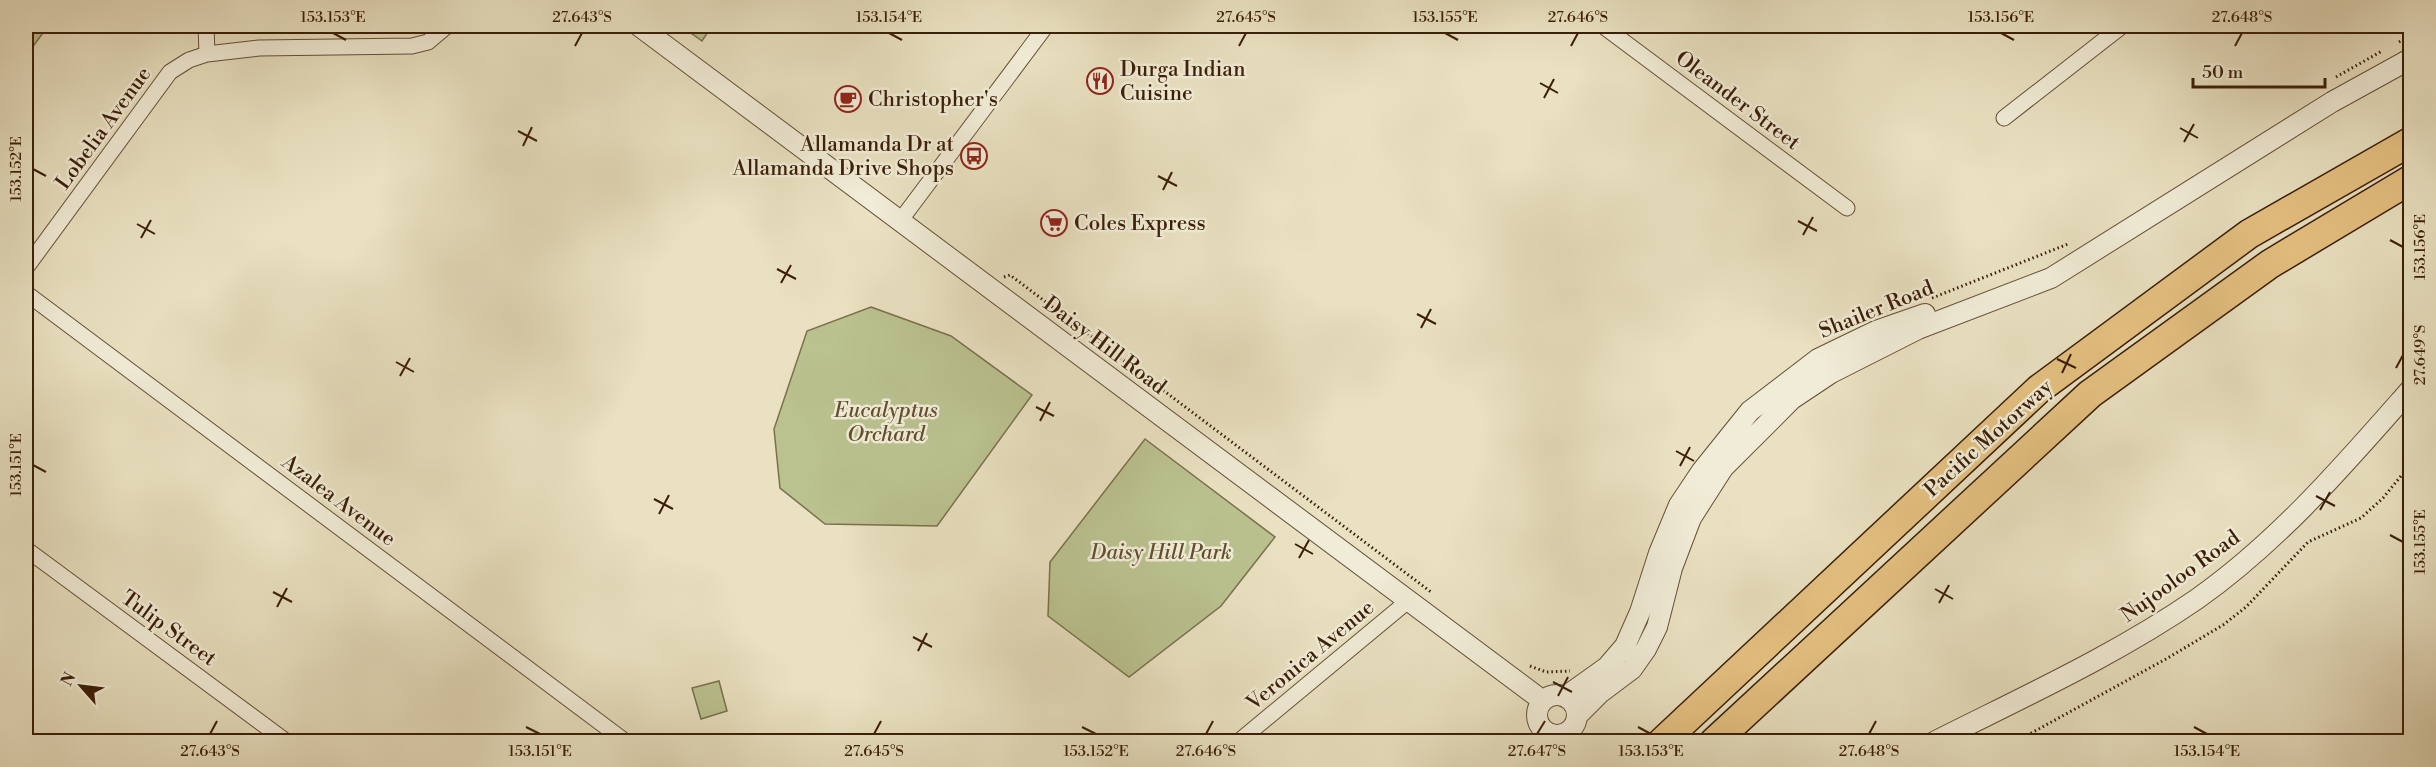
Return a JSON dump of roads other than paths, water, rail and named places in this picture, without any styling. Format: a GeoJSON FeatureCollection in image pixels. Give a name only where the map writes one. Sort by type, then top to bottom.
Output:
{"type":"FeatureCollection","features":[{"type":"Feature","properties":{"kind":"highway","name":"Pacific Motorway"},"geometry":{"type":"LineString","coordinates":[[1662,741],[2039,389],[2249,234],[2410,142]]}},
{"type":"Feature","properties":{"kind":"highway","name":"Pacific Motorway"},"geometry":{"type":"LineString","coordinates":[[1714,741],[2090,394],[2270,264],[2410,180]]}},
{"type":"Feature","properties":{"kind":"street"},"geometry":{"type":"LineString","coordinates":[[206,26],[207,54]]}},
{"type":"Feature","properties":{"kind":"street","name":"Lobelia Avenue"},"geometry":{"type":"LineString","coordinates":[[26,268],[170,72],[189,60],[207,54],[259,48],[412,46],[428,42],[447,26]]}},
{"type":"Feature","properties":{"kind":"street","name":"Daisy Hill Road"},"geometry":{"type":"LineString","coordinates":[[639,26],[1543,701]]}},
{"type":"Feature","properties":{"kind":"street"},"geometry":{"type":"LineString","coordinates":[[900,221],[1046,26]]}},
{"type":"Feature","properties":{"kind":"street","name":"Oleander Street"},"geometry":{"type":"LineString","coordinates":[[1603,26],[1847,208]]}},
{"type":"Feature","properties":{"kind":"street"},"geometry":{"type":"LineString","coordinates":[[2004,118],[2122,26]]}},
{"type":"Feature","properties":{"kind":"street","name":"Shailer Road"},"geometry":{"type":"LineString","coordinates":[[1578,715],[1600,693],[1632,669],[1646,649],[1657,627],[1672,568],[1691,518],[1723,468],[1792,399],[1831,373],[1918,329],[2051,278],[2332,102],[2410,59]]}},
{"type":"Feature","properties":{"kind":"street","name":"Shailer Road"},"geometry":{"type":"LineString","coordinates":[[1565,696],[1607,667],[1625,646],[1640,612],[1659,553],[1679,505],[1701,471],[1750,411],[1818,359],[1876,331],[1952,304],[1999,284],[2088,254]]}},
{"type":"Feature","properties":{"kind":"street","name":"Azalea Avenue"},"geometry":{"type":"LineString","coordinates":[[26,293],[626,741]]}},
{"type":"Feature","properties":{"kind":"street","name":"Nujooloo Road"},"geometry":{"type":"LineString","coordinates":[[1934,741],[2121,648],[2198,598],[2266,544],[2295,517],[2410,390]]}},
{"type":"Feature","properties":{"kind":"street","name":"Tulip Street"},"geometry":{"type":"LineString","coordinates":[[26,549],[287,741]]}},
{"type":"Feature","properties":{"kind":"street","name":"Veronica Avenue"},"geometry":{"type":"LineString","coordinates":[[1238,741],[1408,601]]}},
{"type":"Feature","properties":{"kind":"street"},"geometry":{"type":"LineString","coordinates":[[1554,695],[1565,696],[1574,704],[1578,715],[1574,726],[1564,734],[1544,737],[1537,717],[1543,701],[1554,695]]}},
{"type":"Feature","properties":{"kind":"place","name":"Durga Indian Cuisine"},"geometry":{"type":"Point","coordinates":[1100,81]}},
{"type":"Feature","properties":{"kind":"place","name":"Christopher's"},"geometry":{"type":"Point","coordinates":[848,99]}},
{"type":"Feature","properties":{"kind":"place","name":"Allamanda Dr at Allamanda Drive Shops"},"geometry":{"type":"Point","coordinates":[974,156]}},
{"type":"Feature","properties":{"kind":"place","name":"Coles Express"},"geometry":{"type":"Point","coordinates":[1054,223]}},
{"type":"Feature","properties":{"kind":"park label","name":"Eucalyptus Orchard"},"geometry":{"type":"Point","coordinates":[886,422]}},
{"type":"Feature","properties":{"kind":"park label","name":"Daisy Hill Park"},"geometry":{"type":"Point","coordinates":[1161,552]}}]}
